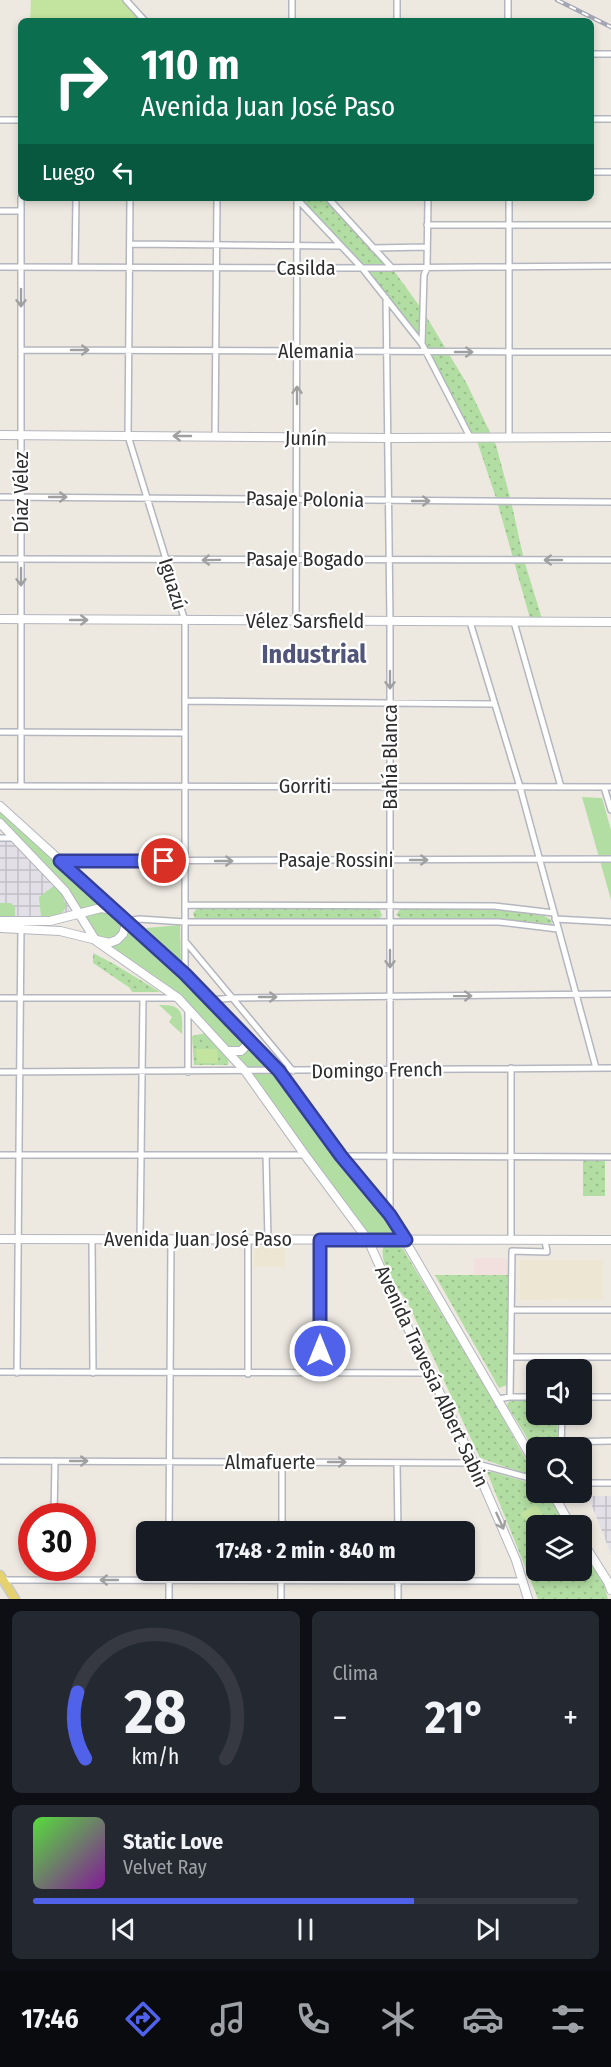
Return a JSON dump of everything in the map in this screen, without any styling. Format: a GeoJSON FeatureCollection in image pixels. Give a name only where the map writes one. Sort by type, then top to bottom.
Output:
{"type":"FeatureCollection","features":[{"type":"Feature","properties":{"kind":"main road","name":"Junín"},"geometry":{"type":"LineString","coordinates":[[0,435],[611,437]]}},
{"type":"Feature","properties":{"kind":"main road","name":"Vélez Sarsfield"},"geometry":{"type":"LineString","coordinates":[[0,619],[611,622]]}},
{"type":"Feature","properties":{"kind":"main road","name":"Avenida Travesía Albert Sabin"},"geometry":{"type":"LineString","coordinates":[[0,806],[185,974],[279,1071],[341,1156],[390,1215],[526,1448]]}},
{"type":"Feature","properties":{"kind":"main road","name":"Avenida Travesía Albert Sabin"},"geometry":{"type":"LineString","coordinates":[[0,824],[65,891],[87,930],[96,941],[178,998],[246,1072],[368,1240],[474,1463],[508,1540],[528,1599]]}},
{"type":"Feature","properties":{"kind":"main road"},"geometry":{"type":"LineString","coordinates":[[0,928],[50,921],[107,908],[117,912]]}},
{"type":"Feature","properties":{"kind":"main road"},"geometry":{"type":"LineString","coordinates":[[87,930],[88,918],[96,910]]}},
{"type":"Feature","properties":{"kind":"main road"},"geometry":{"type":"LineString","coordinates":[[0,921],[60,931],[109,943],[117,940],[125,929],[127,921]]}},
{"type":"Feature","properties":{"kind":"main road"},"geometry":{"type":"LineString","coordinates":[[227,1051],[241,1051],[247,1045],[247,1040]]}},
{"type":"Feature","properties":{"kind":"main road","name":"Avenida Juan José Paso"},"geometry":{"type":"LineString","coordinates":[[0,1239],[611,1240]]}},
{"type":"Feature","properties":{"kind":"main road"},"geometry":{"type":"LineString","coordinates":[[592,1557],[611,1590]]}},
{"type":"Feature","properties":{"kind":"main road"},"geometry":{"type":"LineString","coordinates":[[1,1578],[15,1599]]}},
{"type":"Feature","properties":{"kind":"street"},"geometry":{"type":"LineString","coordinates":[[126,0],[142,18]]}},
{"type":"Feature","properties":{"kind":"street"},"geometry":{"type":"LineString","coordinates":[[292,0],[292,18]]}},
{"type":"Feature","properties":{"kind":"street"},"geometry":{"type":"LineString","coordinates":[[397,0],[397,18]]}},
{"type":"Feature","properties":{"kind":"street"},"geometry":{"type":"LineString","coordinates":[[508,0],[508,18]]}},
{"type":"Feature","properties":{"kind":"street"},"geometry":{"type":"LineString","coordinates":[[594,54],[611,54]]}},
{"type":"Feature","properties":{"kind":"street"},"geometry":{"type":"LineString","coordinates":[[594,119],[611,119]]}},
{"type":"Feature","properties":{"kind":"street"},"geometry":{"type":"LineString","coordinates":[[0,120],[18,120]]}},
{"type":"Feature","properties":{"kind":"street"},"geometry":{"type":"LineString","coordinates":[[594,172],[611,172]]}},
{"type":"Feature","properties":{"kind":"street","name":"Díaz Vélez"},"geometry":{"type":"LineString","coordinates":[[21,201],[21,786]]}},
{"type":"Feature","properties":{"kind":"street"},"geometry":{"type":"LineString","coordinates":[[75,267],[76,201]]}},
{"type":"Feature","properties":{"kind":"street","name":"Iguazú"},"geometry":{"type":"LineString","coordinates":[[130,201],[128,436],[185,621],[185,974]]}},
{"type":"Feature","properties":{"kind":"street"},"geometry":{"type":"LineString","coordinates":[[215,437],[217,201]]}},
{"type":"Feature","properties":{"kind":"street"},"geometry":{"type":"LineString","coordinates":[[296,201],[296,621]]}},
{"type":"Feature","properties":{"kind":"street"},"geometry":{"type":"LineString","coordinates":[[298,201],[362,268],[422,344],[470,437]]}},
{"type":"Feature","properties":{"kind":"street"},"geometry":{"type":"LineString","coordinates":[[330,201],[392,268]]}},
{"type":"Feature","properties":{"kind":"street"},"geometry":{"type":"LineString","coordinates":[[422,344],[424,275],[427,268],[428,201]]}},
{"type":"Feature","properties":{"kind":"street"},"geometry":{"type":"LineString","coordinates":[[509,201],[509,437]]}},
{"type":"Feature","properties":{"kind":"street"},"geometry":{"type":"LineString","coordinates":[[0,211],[21,211]]}},
{"type":"Feature","properties":{"kind":"street"},"geometry":{"type":"LineString","coordinates":[[428,225],[611,225]]}},
{"type":"Feature","properties":{"kind":"street"},"geometry":{"type":"LineString","coordinates":[[130,244],[341,246]]}},
{"type":"Feature","properties":{"kind":"street"},"geometry":{"type":"LineString","coordinates":[[373,248],[427,247]]}},
{"type":"Feature","properties":{"kind":"street","name":"Casilda"},"geometry":{"type":"LineString","coordinates":[[0,267],[611,266]]}},
{"type":"Feature","properties":{"kind":"street","name":"Bahía Blanca"},"geometry":{"type":"LineString","coordinates":[[386,298],[390,622],[390,1215]]}},
{"type":"Feature","properties":{"kind":"street","name":"Alemania"},"geometry":{"type":"LineString","coordinates":[[21,350],[611,352]]}},
{"type":"Feature","properties":{"kind":"street","name":"Pasaje Polonia"},"geometry":{"type":"LineString","coordinates":[[0,497],[611,502]]}},
{"type":"Feature","properties":{"kind":"street","name":"Pasaje Bogado"},"geometry":{"type":"LineString","coordinates":[[0,558],[611,560]]}},
{"type":"Feature","properties":{"kind":"street"},"geometry":{"type":"LineString","coordinates":[[470,622],[520,787],[597,1068]]}},
{"type":"Feature","properties":{"kind":"street"},"geometry":{"type":"LineString","coordinates":[[514,622],[561,787]]}},
{"type":"Feature","properties":{"kind":"street"},"geometry":{"type":"LineString","coordinates":[[185,701],[495,704]]}},
{"type":"Feature","properties":{"kind":"street"},"geometry":{"type":"LineString","coordinates":[[0,732],[185,733]]}},
{"type":"Feature","properties":{"kind":"street","name":"Gorriti"},"geometry":{"type":"LineString","coordinates":[[0,786],[611,787]]}},
{"type":"Feature","properties":{"kind":"street"},"geometry":{"type":"LineString","coordinates":[[604,787],[611,810]]}},
{"type":"Feature","properties":{"kind":"street"},"geometry":{"type":"LineString","coordinates":[[0,838],[15,838]]}},
{"type":"Feature","properties":{"kind":"street","name":"Pasaje Rossini"},"geometry":{"type":"LineString","coordinates":[[60,861],[611,859]]}},
{"type":"Feature","properties":{"kind":"street"},"geometry":{"type":"LineString","coordinates":[[185,905],[494,906],[554,913]]}},
{"type":"Feature","properties":{"kind":"street"},"geometry":{"type":"LineString","coordinates":[[127,921],[139,919],[185,922],[499,922],[558,928]]}},
{"type":"Feature","properties":{"kind":"street"},"geometry":{"type":"LineString","coordinates":[[555,920],[611,922]]}},
{"type":"Feature","properties":{"kind":"street"},"geometry":{"type":"LineString","coordinates":[[17,1373],[21,924]]}},
{"type":"Feature","properties":{"kind":"street"},"geometry":{"type":"LineString","coordinates":[[185,940],[293,1071]]}},
{"type":"Feature","properties":{"kind":"street"},"geometry":{"type":"LineString","coordinates":[[210,1000],[611,994]]}},
{"type":"Feature","properties":{"kind":"street"},"geometry":{"type":"LineString","coordinates":[[0,998],[178,998]]}},
{"type":"Feature","properties":{"kind":"street"},"geometry":{"type":"LineString","coordinates":[[140,1239],[143,998]]}},
{"type":"Feature","properties":{"kind":"street"},"geometry":{"type":"LineString","coordinates":[[188,1007],[188,1072]]}},
{"type":"Feature","properties":{"kind":"street"},"geometry":{"type":"LineString","coordinates":[[511,1068],[511,1240]]}},
{"type":"Feature","properties":{"kind":"street","name":"Domingo French"},"geometry":{"type":"LineString","coordinates":[[0,1072],[611,1068]]}},
{"type":"Feature","properties":{"kind":"street"},"geometry":{"type":"LineString","coordinates":[[0,1155],[305,1155]]}},
{"type":"Feature","properties":{"kind":"street"},"geometry":{"type":"LineString","coordinates":[[266,1155],[267,1240]]}},
{"type":"Feature","properties":{"kind":"street"},"geometry":{"type":"LineString","coordinates":[[341,1156],[611,1157]]}},
{"type":"Feature","properties":{"kind":"street"},"geometry":{"type":"LineString","coordinates":[[92,1239],[93,1372]]}},
{"type":"Feature","properties":{"kind":"street"},"geometry":{"type":"LineString","coordinates":[[170,1521],[171,1239]]}},
{"type":"Feature","properties":{"kind":"street"},"geometry":{"type":"LineString","coordinates":[[248,1240],[248,1374]]}},
{"type":"Feature","properties":{"kind":"street"},"geometry":{"type":"LineString","coordinates":[[320,1240],[320,1373]]}},
{"type":"Feature","properties":{"kind":"street"},"geometry":{"type":"LineString","coordinates":[[510,1396],[512,1251],[547,1252],[545,1240]]}},
{"type":"Feature","properties":{"kind":"street"},"geometry":{"type":"LineString","coordinates":[[511,1310],[611,1310]]}},
{"type":"Feature","properties":{"kind":"street"},"geometry":{"type":"LineString","coordinates":[[511,1357],[611,1357]]}},
{"type":"Feature","properties":{"kind":"street"},"geometry":{"type":"LineString","coordinates":[[0,1372],[430,1373]]}},
{"type":"Feature","properties":{"kind":"street"},"geometry":{"type":"LineString","coordinates":[[498,1399],[510,1396],[526,1397]]}},
{"type":"Feature","properties":{"kind":"street"},"geometry":{"type":"LineString","coordinates":[[592,1397],[611,1397]]}},
{"type":"Feature","properties":{"kind":"street"},"geometry":{"type":"LineString","coordinates":[[592,1443],[611,1441]]}},
{"type":"Feature","properties":{"kind":"street","name":"Almafuerte"},"geometry":{"type":"LineString","coordinates":[[0,1461],[474,1463],[526,1477]]}},
{"type":"Feature","properties":{"kind":"street"},"geometry":{"type":"LineString","coordinates":[[54,1461],[54,1503]]}},
{"type":"Feature","properties":{"kind":"street"},"geometry":{"type":"LineString","coordinates":[[282,1462],[282,1521]]}},
{"type":"Feature","properties":{"kind":"street"},"geometry":{"type":"LineString","coordinates":[[397,1462],[398,1521]]}},
{"type":"Feature","properties":{"kind":"street"},"geometry":{"type":"LineString","coordinates":[[592,1483],[611,1483]]}},
{"type":"Feature","properties":{"kind":"street"},"geometry":{"type":"LineString","coordinates":[[1,1578],[18,1579]]}},
{"type":"Feature","properties":{"kind":"street"},"geometry":{"type":"LineString","coordinates":[[96,1580],[136,1581]]}},
{"type":"Feature","properties":{"kind":"street"},"geometry":{"type":"LineString","coordinates":[[170,1581],[170,1599]]}},
{"type":"Feature","properties":{"kind":"street"},"geometry":{"type":"LineString","coordinates":[[281,1581],[281,1599]]}},
{"type":"Feature","properties":{"kind":"street"},"geometry":{"type":"LineString","coordinates":[[398,1581],[398,1599]]}},
{"type":"Feature","properties":{"kind":"street"},"geometry":{"type":"LineString","coordinates":[[475,1581],[523,1581]]}},
{"type":"Feature","properties":{"kind":"shaded area"},"geometry":{"type":"Polygon","coordinates":[[[0,838],[15,838],[65,891],[79,914],[66,918],[0,921],[0,838]]]}},
{"type":"Feature","properties":{"kind":"shaded area"},"geometry":{"type":"Polygon","coordinates":[[[258,1246],[285,1246],[285,1267],[254,1267],[254,1251],[258,1246]]]}},
{"type":"Feature","properties":{"kind":"shaded area"},"geometry":{"type":"Polygon","coordinates":[[[474,1258],[504,1258],[507,1261],[508,1275],[474,1275],[474,1258]]]}},
{"type":"Feature","properties":{"kind":"shaded area"},"geometry":{"type":"Polygon","coordinates":[[[520,1260],[603,1260],[603,1299],[520,1300],[520,1260]]]}},
{"type":"Feature","properties":{"kind":"shaded area"},"geometry":{"type":"Polygon","coordinates":[[[592,1496],[611,1496],[611,1554],[591,1503],[592,1496]]]}},
{"type":"Feature","properties":{"kind":"green space"},"geometry":{"type":"Polygon","coordinates":[[[31,0],[131,0],[147,18],[30,18],[31,0]]]}},
{"type":"Feature","properties":{"kind":"green space"},"geometry":{"type":"Polygon","coordinates":[[[299,201],[331,201],[392,268],[423,311],[467,384],[496,445],[524,560],[543,622],[531,622],[497,501],[476,438],[470,437],[427,352],[386,298],[299,201]]]}},
{"type":"Feature","properties":{"kind":"green space"},"geometry":{"type":"Polygon","coordinates":[[[582,797],[602,798],[611,830],[611,900],[582,797]]]}},
{"type":"Feature","properties":{"kind":"green space"},"geometry":{"type":"Polygon","coordinates":[[[0,806],[97,893],[279,1071],[406,1240],[368,1240],[246,1072],[188,1007],[106,949],[74,905],[0,823],[0,806]]]}},
{"type":"Feature","properties":{"kind":"green space"},"geometry":{"type":"Polygon","coordinates":[[[55,885],[64,899],[65,909],[58,915],[41,917],[39,897],[55,885]]]}},
{"type":"Feature","properties":{"kind":"green space"},"geometry":{"type":"Polygon","coordinates":[[[0,903],[11,903],[15,907],[15,917],[0,917],[0,903]]]}},
{"type":"Feature","properties":{"kind":"green space"},"geometry":{"type":"Polygon","coordinates":[[[492,908],[544,916],[550,919],[552,924],[498,919],[400,918],[396,915],[400,909],[492,908]]]}},
{"type":"Feature","properties":{"kind":"green space"},"geometry":{"type":"Polygon","coordinates":[[[197,909],[377,909],[380,910],[382,916],[377,920],[195,920],[193,913],[197,909]]]}},
{"type":"Feature","properties":{"kind":"green space"},"geometry":{"type":"Polygon","coordinates":[[[180,925],[181,964],[146,928],[180,925]]]}},
{"type":"Feature","properties":{"kind":"green space"},"geometry":{"type":"Polygon","coordinates":[[[93,953],[160,992],[132,992],[130,988],[93,963],[93,953]]]}},
{"type":"Feature","properties":{"kind":"green space"},"geometry":{"type":"Polygon","coordinates":[[[159,1005],[173,1006],[180,1011],[182,1034],[169,1022],[172,1017],[159,1005]]]}},
{"type":"Feature","properties":{"kind":"green space"},"geometry":{"type":"Polygon","coordinates":[[[206,1033],[229,1057],[228,1065],[194,1065],[192,1036],[206,1033]]]}},
{"type":"Feature","properties":{"kind":"green space"},"geometry":{"type":"Polygon","coordinates":[[[196,1049],[217,1049],[218,1063],[197,1063],[196,1049]]]}},
{"type":"Feature","properties":{"kind":"green space"},"geometry":{"type":"Polygon","coordinates":[[[583,1160],[605,1160],[605,1196],[583,1196],[583,1160]]]}},
{"type":"Feature","properties":{"kind":"green space"},"geometry":{"type":"Polygon","coordinates":[[[384,1246],[403,1249],[526,1460],[526,1473],[480,1458],[406,1299],[389,1274],[383,1259],[384,1246]]]}},
{"type":"Feature","properties":{"kind":"green space"},"geometry":{"type":"Polygon","coordinates":[[[435,1275],[508,1275],[507,1385],[499,1388],[435,1275]]]}},
{"type":"Feature","properties":{"kind":"green space"},"geometry":{"type":"Polygon","coordinates":[[[511,1400],[526,1401],[526,1425],[557,1425],[557,1437],[527,1437],[507,1404],[511,1400]]]}},
{"type":"Feature","properties":{"kind":"green space"},"geometry":{"type":"Polygon","coordinates":[[[487,1472],[526,1482],[526,1503],[554,1503],[562,1515],[526,1515],[526,1569],[487,1472]]]}},
{"type":"Feature","properties":{"kind":"green space"},"geometry":{"type":"Polygon","coordinates":[[[536,1504],[543,1515],[526,1515],[526,1522],[521,1514],[536,1504]]]}},
{"type":"Feature","properties":{"kind":"green space"},"geometry":{"type":"Polygon","coordinates":[[[592,1564],[603,1582],[608,1599],[538,1599],[531,1581],[592,1581],[592,1564]]]}},
{"type":"Feature","properties":{"kind":"railway"},"geometry":{"type":"LineString","coordinates":[[557,0],[593,18]]}},
{"type":"Feature","properties":{"kind":"railway"},"geometry":{"type":"LineString","coordinates":[[594,18],[611,27]]}},
{"type":"Feature","properties":{"kind":"district","name":"Industrial"},"geometry":{"type":"Point","coordinates":[314,654]}},
{"type":"Feature","properties":{"kind":"route"},"geometry":{"type":"LineString","coordinates":[[164,861],[60,861],[185,974],[279,1071],[341,1156],[390,1215],[406,1240],[320,1240],[320,1351]]}}]}
